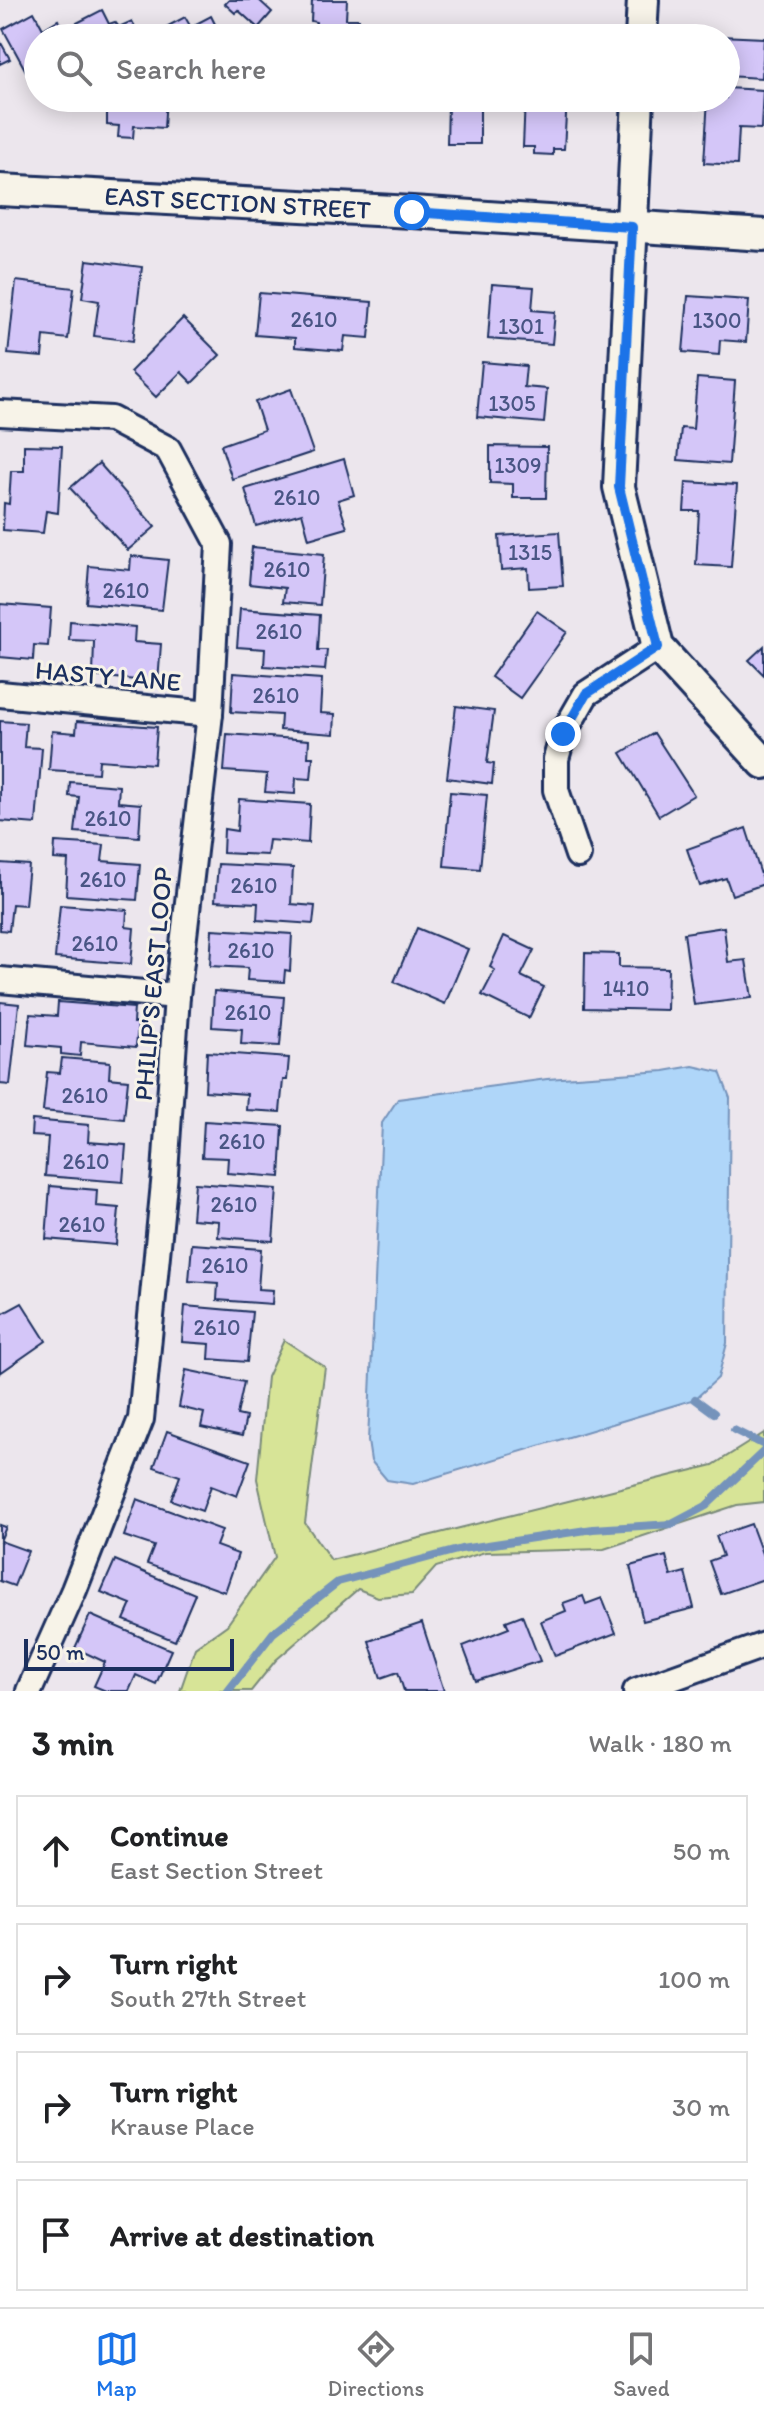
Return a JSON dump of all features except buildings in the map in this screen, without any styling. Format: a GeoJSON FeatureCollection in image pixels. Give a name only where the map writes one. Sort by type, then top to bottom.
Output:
{"type":"FeatureCollection","features":[{"type":"Feature","properties":{"kind":"street"},"geometry":{"type":"LineString","coordinates":[[642,24],[643,0]]}},
{"type":"Feature","properties":{"kind":"street"},"geometry":{"type":"LineString","coordinates":[[637,112],[619,487],[658,647],[764,763]]}},
{"type":"Feature","properties":{"kind":"street","name":"EAST SECTION STREET"},"geometry":{"type":"LineString","coordinates":[[0,190],[764,235]]}},
{"type":"Feature","properties":{"kind":"street","name":"PHILIP'S EAST LOOP"},"geometry":{"type":"LineString","coordinates":[[0,413],[111,419],[168,449],[219,544],[210,714],[177,996],[165,1173],[141,1419],[74,1590],[29,1691]]}},
{"type":"Feature","properties":{"kind":"street"},"geometry":{"type":"LineString","coordinates":[[578,855],[556,790],[556,759],[563,734],[586,694],[658,647]]}},
{"type":"Feature","properties":{"kind":"street","name":"HASTY LANE"},"geometry":{"type":"LineString","coordinates":[[0,694],[210,714]]}},
{"type":"Feature","properties":{"kind":"street"},"geometry":{"type":"LineString","coordinates":[[0,980],[177,996]]}},
{"type":"Feature","properties":{"kind":"street"},"geometry":{"type":"LineString","coordinates":[[636,1691],[764,1645]]}},
{"type":"Feature","properties":{"kind":"green space"},"geometry":{"type":"Polygon","coordinates":[[[284,1340],[325,1367],[305,1523],[331,1560],[713,1465],[764,1433],[764,1502],[737,1505],[604,1549],[485,1552],[436,1567],[412,1594],[378,1597],[358,1589],[276,1660],[251,1691],[180,1691],[195,1648],[227,1625],[275,1557],[257,1479],[267,1377],[284,1340]]]}},
{"type":"Feature","properties":{"kind":"water"},"geometry":{"type":"Polygon","coordinates":[[[693,1066],[720,1072],[730,1098],[727,1343],[718,1378],[695,1399],[413,1484],[387,1480],[371,1461],[368,1441],[382,1123],[398,1099],[547,1079],[664,1071],[693,1066]]]}},
{"type":"Feature","properties":{"kind":"waterway"},"geometry":{"type":"LineString","coordinates":[[695,1399],[714,1413]]}},
{"type":"Feature","properties":{"kind":"waterway"},"geometry":{"type":"LineString","coordinates":[[734,1430],[764,1445]]}},
{"type":"Feature","properties":{"kind":"waterway"},"geometry":{"type":"LineString","coordinates":[[228,1691],[273,1633],[338,1582],[461,1549],[593,1529],[672,1524],[706,1506],[764,1451]]}},
{"type":"Feature","properties":{"kind":"route"},"geometry":{"type":"LineString","coordinates":[[412,212],[632,227],[619,487],[658,647],[586,694],[563,734]]}}]}
